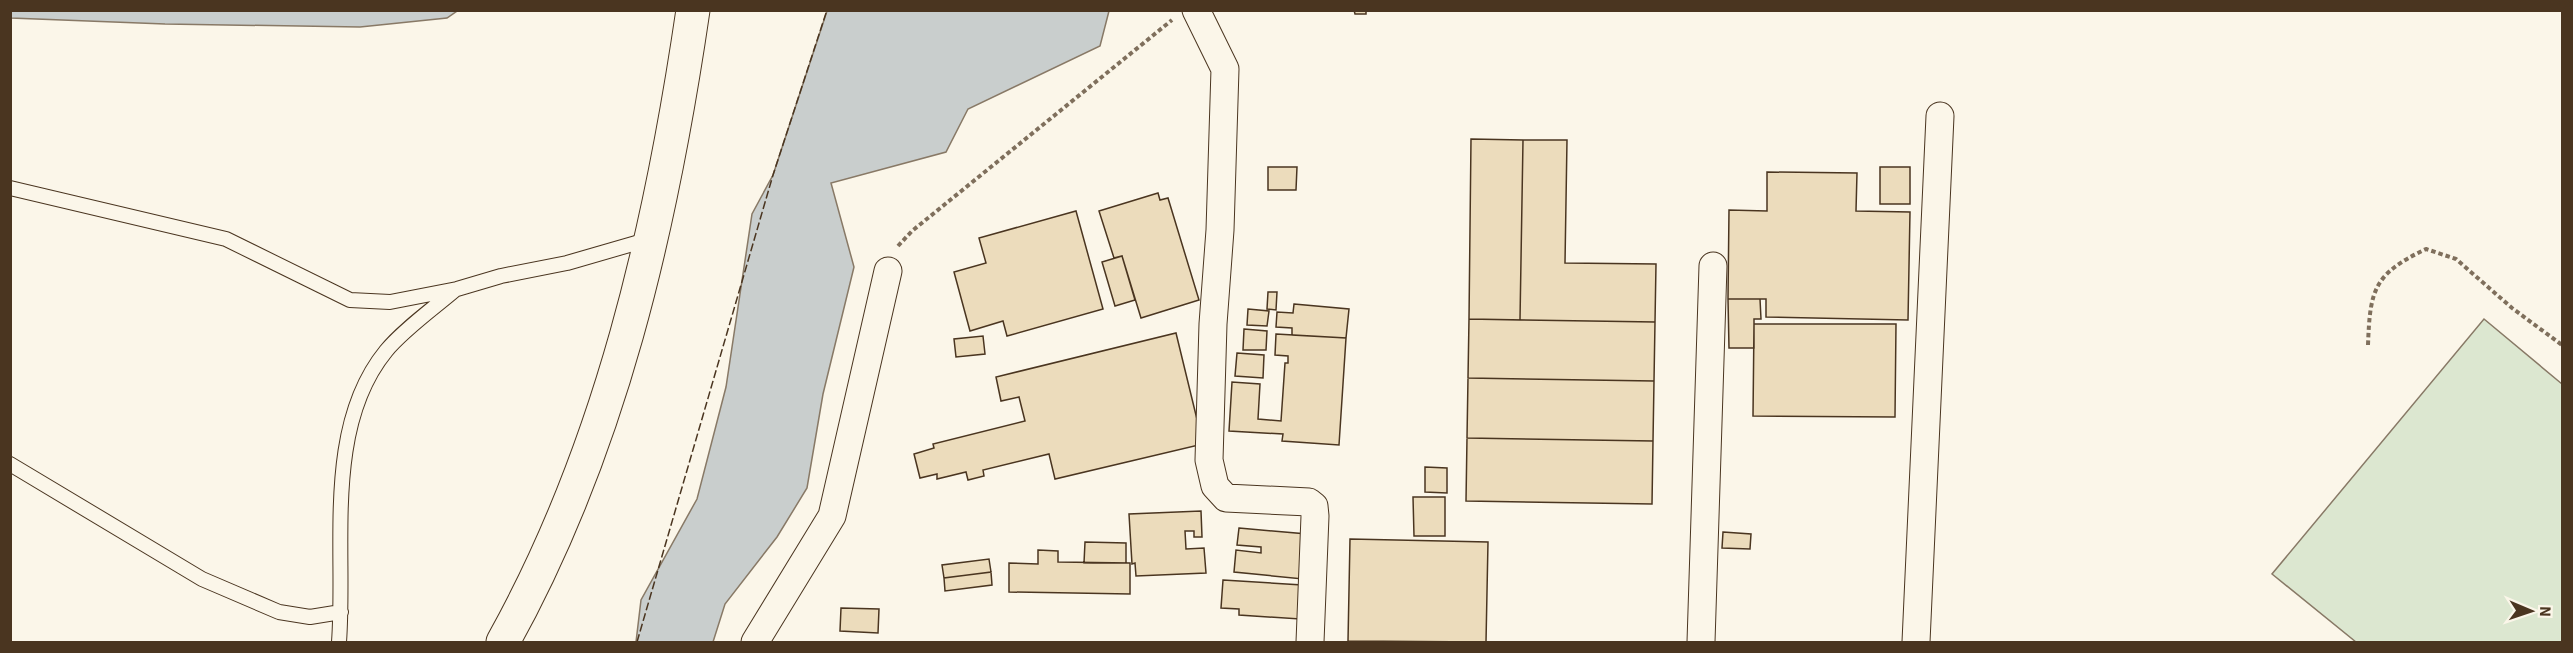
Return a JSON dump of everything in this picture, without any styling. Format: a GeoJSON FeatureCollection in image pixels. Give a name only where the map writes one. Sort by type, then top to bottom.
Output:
{"type":"FeatureCollection","features":[{"type":"Feature","properties":{"kind":"street"},"geometry":{"type":"LineString","coordinates":[[503,642],[520,612],[572,499],[616,372],[652,238],[678,114],[693,10]]}},
{"type":"Feature","properties":{"kind":"street"},"geometry":{"type":"LineString","coordinates":[[1186,14],[1225,69],[1209,460],[1215,486],[1226,498],[1309,502],[1314,506],[1316,516],[1310,642]]}},
{"type":"Feature","properties":{"kind":"street"},"geometry":{"type":"LineString","coordinates":[[1916,642],[1940,116]]}},
{"type":"Feature","properties":{"kind":"street"},"geometry":{"type":"LineString","coordinates":[[1701,642],[1713,266]]}},
{"type":"Feature","properties":{"kind":"street"},"geometry":{"type":"LineString","coordinates":[[755,642],[832,516],[888,271]]}},
{"type":"Feature","properties":{"kind":"lane"},"geometry":{"type":"LineString","coordinates":[[10,188],[225,239],[350,300],[390,302],[457,289],[501,276],[567,263],[652,238]]}},
{"type":"Feature","properties":{"kind":"lane"},"geometry":{"type":"LineString","coordinates":[[339,642],[342,491],[348,438],[363,387],[387,350],[457,289]]}},
{"type":"Feature","properties":{"kind":"lane"},"geometry":{"type":"LineString","coordinates":[[10,464],[202,579],[279,612],[310,617],[341,612]]}},
{"type":"Feature","properties":{"kind":"path"},"geometry":{"type":"LineString","coordinates":[[888,271],[898,245],[912,231],[1186,14]]}},
{"type":"Feature","properties":{"kind":"path"},"geometry":{"type":"LineString","coordinates":[[2368,345],[2370,308],[2382,278],[2404,260],[2426,249],[2456,259],[2512,308],[2562,345]]}},
{"type":"Feature","properties":{"kind":"green space"},"geometry":{"type":"Polygon","coordinates":[[[2484,319],[2562,384],[2562,642],[2356,642],[2272,574],[2484,319]]]}},
{"type":"Feature","properties":{"kind":"shaded area"},"geometry":{"type":"Polygon","coordinates":[[[11,10],[457,11],[447,18],[360,27],[165,24],[11,18],[11,10]]]}},
{"type":"Feature","properties":{"kind":"shaded area"},"geometry":{"type":"Polygon","coordinates":[[[827,11],[1109,11],[1100,46],[968,109],[946,152],[831,183],[854,267],[823,394],[807,488],[777,537],[725,604],[713,642],[636,642],[641,600],[697,499],[726,387],[752,214],[773,175],[827,11]]]}},
{"type":"Feature","properties":{"kind":"building"},"geometry":{"type":"Polygon","coordinates":[[[1354,10],[1366,10],[1366,14],[1355,14],[1354,10]]]}},
{"type":"Feature","properties":{"kind":"building"},"geometry":{"type":"Polygon","coordinates":[[[1471,139],[1523,140],[1520,320],[1469,319],[1471,139]]]}},
{"type":"Feature","properties":{"kind":"building"},"geometry":{"type":"Polygon","coordinates":[[[1523,140],[1567,140],[1565,263],[1656,264],[1655,322],[1520,320],[1523,140]]]}},
{"type":"Feature","properties":{"kind":"building"},"geometry":{"type":"Polygon","coordinates":[[[1268,167],[1297,167],[1296,190],[1268,190],[1268,167]]]}},
{"type":"Feature","properties":{"kind":"building"},"geometry":{"type":"Polygon","coordinates":[[[1880,167],[1910,167],[1910,204],[1880,204],[1880,167]]]}},
{"type":"Feature","properties":{"kind":"building"},"geometry":{"type":"Polygon","coordinates":[[[1767,172],[1857,173],[1856,211],[1910,212],[1908,320],[1766,317],[1766,299],[1728,299],[1729,210],[1767,211],[1767,172]]]}},
{"type":"Feature","properties":{"kind":"building"},"geometry":{"type":"Polygon","coordinates":[[[1158,193],[1160,200],[1168,198],[1199,300],[1141,318],[1122,256],[1114,258],[1099,211],[1158,193]]]}},
{"type":"Feature","properties":{"kind":"building"},"geometry":{"type":"Polygon","coordinates":[[[1076,211],[1103,309],[1007,336],[1003,321],[970,331],[954,272],[986,263],[979,238],[1076,211]]]}},
{"type":"Feature","properties":{"kind":"building"},"geometry":{"type":"Polygon","coordinates":[[[1122,256],[1135,300],[1115,306],[1102,262],[1122,256]]]}},
{"type":"Feature","properties":{"kind":"building"},"geometry":{"type":"Polygon","coordinates":[[[1268,292],[1277,292],[1276,310],[1267,309],[1268,292]]]}},
{"type":"Feature","properties":{"kind":"building"},"geometry":{"type":"Polygon","coordinates":[[[1728,299],[1760,299],[1761,319],[1754,319],[1754,348],[1729,348],[1728,299]]]}},
{"type":"Feature","properties":{"kind":"building"},"geometry":{"type":"Polygon","coordinates":[[[1294,304],[1349,309],[1346,338],[1292,335],[1292,328],[1276,327],[1277,312],[1293,313],[1294,304]]]}},
{"type":"Feature","properties":{"kind":"building"},"geometry":{"type":"Polygon","coordinates":[[[1248,309],[1269,311],[1267,326],[1247,325],[1248,309]]]}},
{"type":"Feature","properties":{"kind":"building"},"geometry":{"type":"Polygon","coordinates":[[[1469,319],[1655,322],[1654,381],[1468,378],[1469,319]]]}},
{"type":"Feature","properties":{"kind":"building"},"geometry":{"type":"Polygon","coordinates":[[[1754,324],[1896,324],[1895,417],[1753,416],[1754,324]]]}},
{"type":"Feature","properties":{"kind":"building"},"geometry":{"type":"Polygon","coordinates":[[[1244,329],[1267,331],[1266,350],[1243,350],[1244,329]]]}},
{"type":"Feature","properties":{"kind":"building"},"geometry":{"type":"Polygon","coordinates":[[[1176,333],[1203,444],[1055,479],[1049,454],[983,470],[984,476],[968,480],[966,472],[937,479],[937,474],[920,478],[914,454],[934,448],[933,444],[1025,421],[1019,397],[1001,401],[996,377],[1176,333]]]}},
{"type":"Feature","properties":{"kind":"building"},"geometry":{"type":"Polygon","coordinates":[[[1276,334],[1346,338],[1339,445],[1282,441],[1283,434],[1229,431],[1232,382],[1260,384],[1258,419],[1281,421],[1285,363],[1288,363],[1288,356],[1275,355],[1276,334]]]}},
{"type":"Feature","properties":{"kind":"building"},"geometry":{"type":"Polygon","coordinates":[[[983,336],[985,354],[956,357],[954,339],[983,336]]]}},
{"type":"Feature","properties":{"kind":"building"},"geometry":{"type":"Polygon","coordinates":[[[1237,353],[1264,355],[1263,378],[1235,376],[1237,353]]]}},
{"type":"Feature","properties":{"kind":"building"},"geometry":{"type":"Polygon","coordinates":[[[1468,378],[1654,381],[1653,441],[1467,438],[1468,378]]]}},
{"type":"Feature","properties":{"kind":"building"},"geometry":{"type":"Polygon","coordinates":[[[1467,438],[1653,441],[1652,504],[1466,501],[1467,438]]]}},
{"type":"Feature","properties":{"kind":"building"},"geometry":{"type":"Polygon","coordinates":[[[1425,467],[1447,468],[1447,493],[1425,492],[1425,467]]]}},
{"type":"Feature","properties":{"kind":"building"},"geometry":{"type":"Polygon","coordinates":[[[1413,497],[1445,497],[1445,536],[1414,536],[1413,497]]]}},
{"type":"Feature","properties":{"kind":"building"},"geometry":{"type":"Polygon","coordinates":[[[1201,511],[1202,537],[1194,537],[1194,531],[1185,531],[1186,549],[1204,548],[1206,573],[1136,576],[1135,563],[1132,564],[1129,514],[1201,511]]]}},
{"type":"Feature","properties":{"kind":"building"},"geometry":{"type":"Polygon","coordinates":[[[1239,528],[1307,534],[1303,579],[1234,572],[1236,550],[1261,553],[1261,547],[1237,545],[1239,528]]]}},
{"type":"Feature","properties":{"kind":"building"},"geometry":{"type":"Polygon","coordinates":[[[1723,532],[1751,534],[1750,549],[1722,548],[1723,532]]]}},
{"type":"Feature","properties":{"kind":"building"},"geometry":{"type":"Polygon","coordinates":[[[1350,539],[1488,542],[1486,642],[1348,641],[1350,539]]]}},
{"type":"Feature","properties":{"kind":"building"},"geometry":{"type":"Polygon","coordinates":[[[1085,542],[1126,543],[1126,563],[1084,563],[1085,542]]]}},
{"type":"Feature","properties":{"kind":"building"},"geometry":{"type":"Polygon","coordinates":[[[1038,550],[1058,551],[1058,562],[1130,563],[1130,594],[1009,592],[1009,563],[1038,564],[1038,550]]]}},
{"type":"Feature","properties":{"kind":"building"},"geometry":{"type":"Polygon","coordinates":[[[989,559],[991,572],[944,578],[942,565],[989,559]]]}},
{"type":"Feature","properties":{"kind":"building"},"geometry":{"type":"Polygon","coordinates":[[[991,572],[992,585],[945,591],[944,578],[991,572]]]}},
{"type":"Feature","properties":{"kind":"building"},"geometry":{"type":"Polygon","coordinates":[[[1223,580],[1302,585],[1300,619],[1239,615],[1239,609],[1221,608],[1223,580]]]}},
{"type":"Feature","properties":{"kind":"building"},"geometry":{"type":"Polygon","coordinates":[[[841,608],[879,609],[878,633],[840,631],[841,608]]]}},
{"type":"Feature","properties":{"kind":"fence"},"geometry":{"type":"LineString","coordinates":[[637,642],[773,175],[827,10]]}}]}
